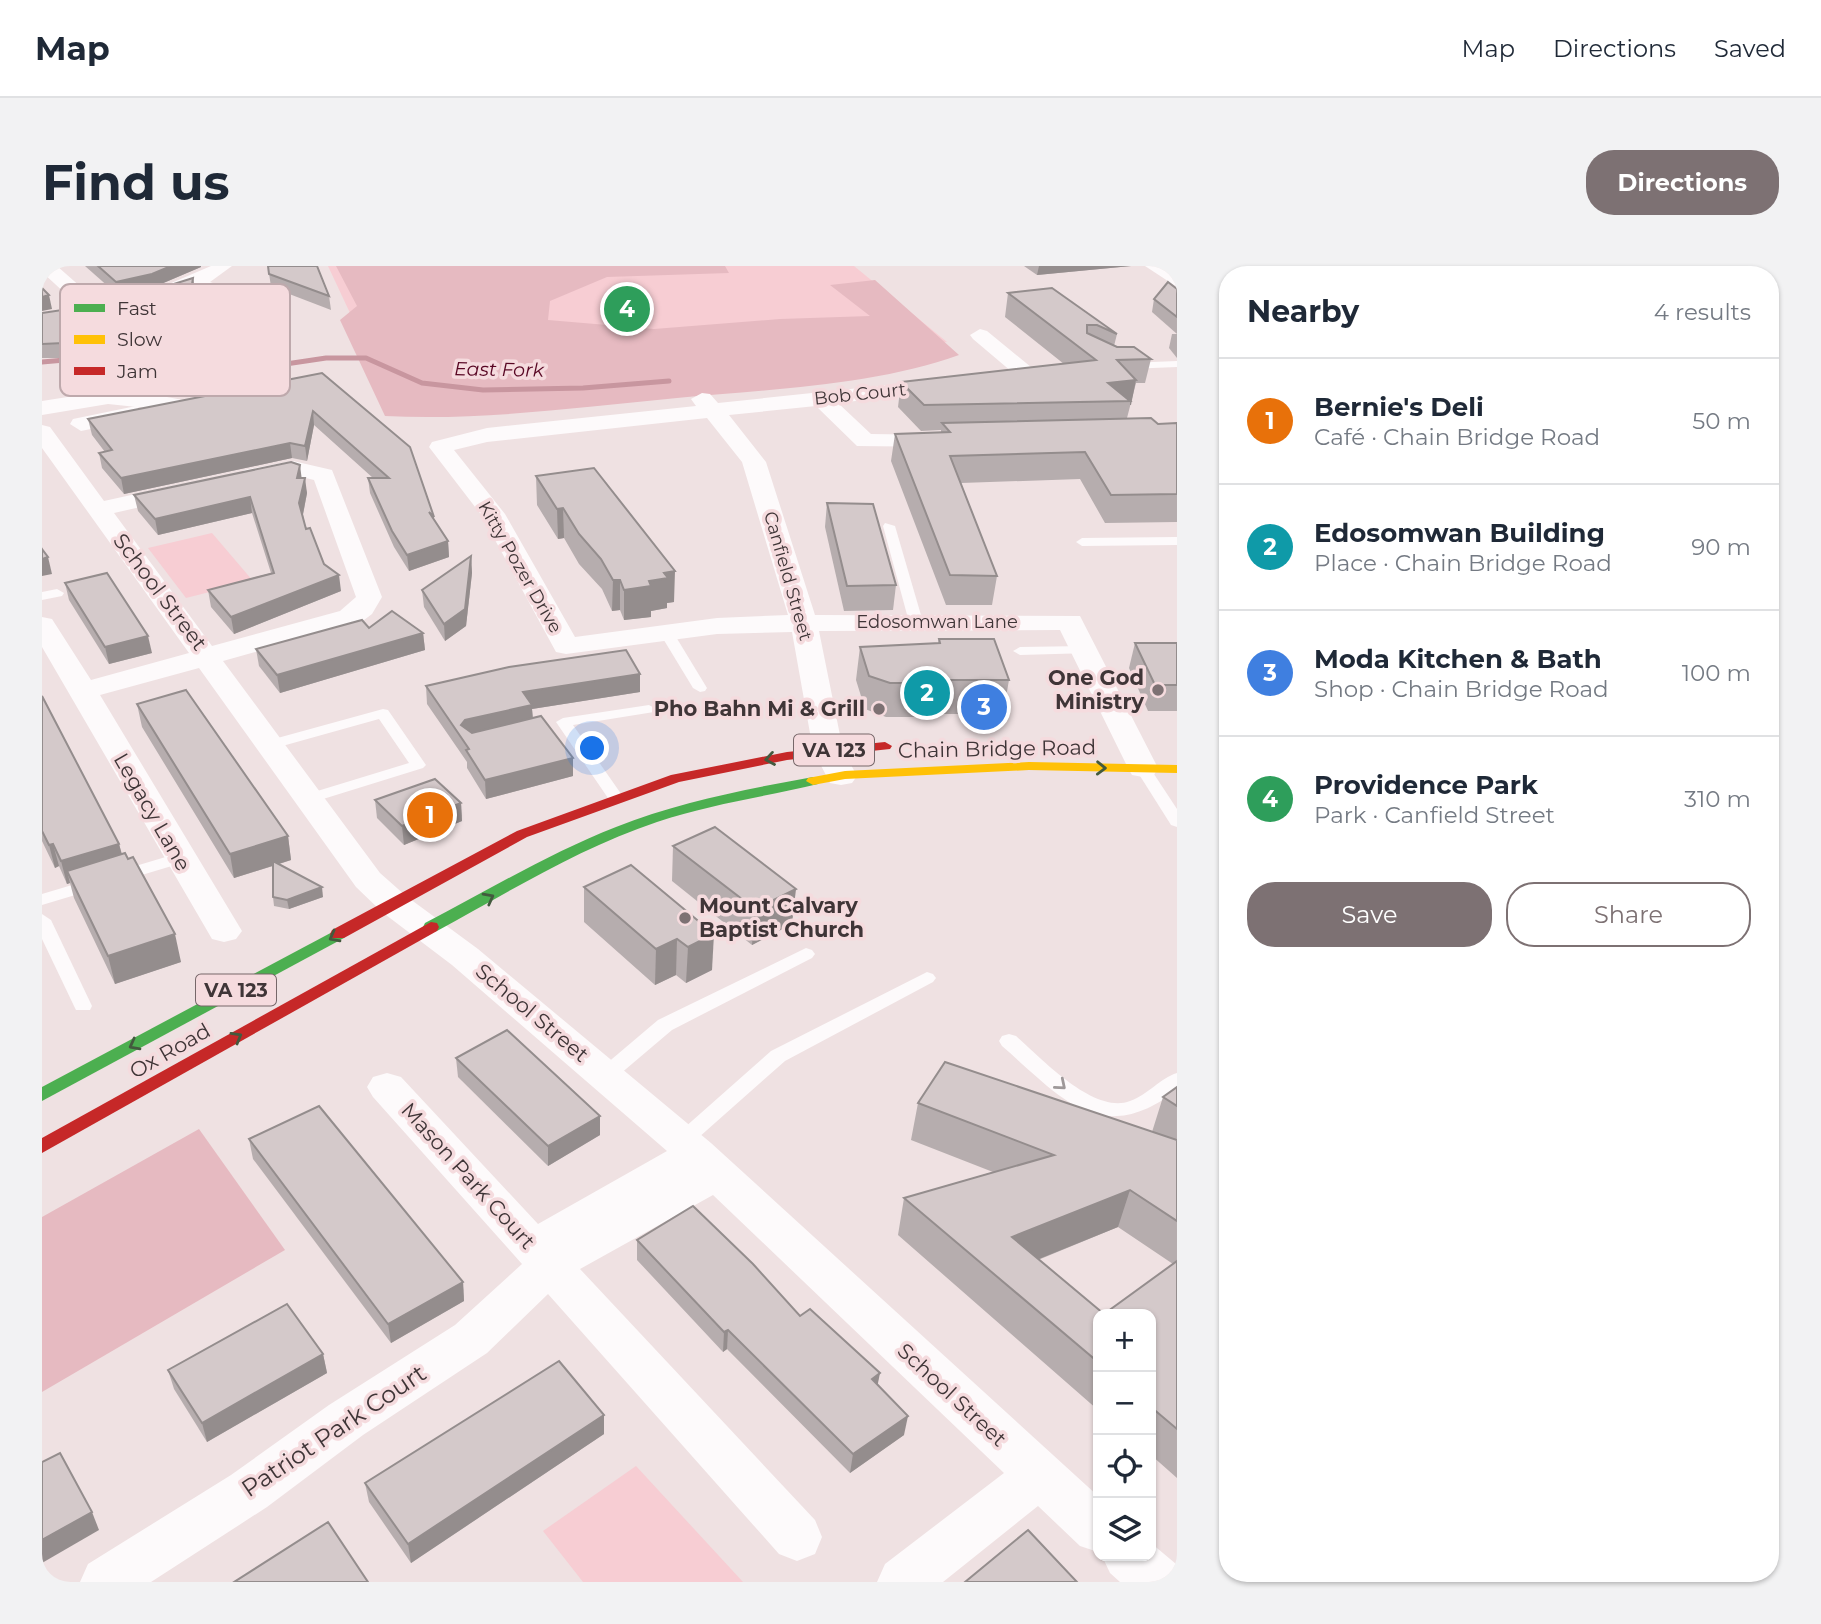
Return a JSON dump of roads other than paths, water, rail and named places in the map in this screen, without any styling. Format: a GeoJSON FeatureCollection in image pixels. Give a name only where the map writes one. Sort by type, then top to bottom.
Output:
{"type":"FeatureCollection","features":[{"type":"Feature","properties":{"kind":"main road","name":"Chain Bridge Road"},"geometry":{"type":"LineString","coordinates":[[394,904],[522,834],[616,798],[721,767],[828,750],[897,745]]}},
{"type":"Feature","properties":{"kind":"main road","name":"Chain Bridge Road"},"geometry":{"type":"LineString","coordinates":[[428,929],[589,845],[650,819],[738,795],[841,776],[1007,767],[1136,752],[1177,769]]}},
{"type":"Feature","properties":{"kind":"main road","name":"Ox Road"},"geometry":{"type":"LineString","coordinates":[[42,1095],[394,904]]}},
{"type":"Feature","properties":{"kind":"main road","name":"Ox Road"},"geometry":{"type":"LineString","coordinates":[[42,1146],[428,929]]}},
{"type":"Feature","properties":{"kind":"street"},"geometry":{"type":"LineString","coordinates":[[46,266],[66,284]]}},
{"type":"Feature","properties":{"kind":"street"},"geometry":{"type":"LineString","coordinates":[[192,284],[223,266]]}},
{"type":"Feature","properties":{"kind":"street"},"geometry":{"type":"LineString","coordinates":[[1154,266],[1177,281]]}},
{"type":"Feature","properties":{"kind":"street"},"geometry":{"type":"LineString","coordinates":[[42,319],[60,315]]}},
{"type":"Feature","properties":{"kind":"street","name":"Bob Court"},"geometry":{"type":"LineString","coordinates":[[750,406],[1030,376],[980,335]]}},
{"type":"Feature","properties":{"kind":"street"},"geometry":{"type":"LineString","coordinates":[[42,408],[110,396],[147,398],[175,405]]}},
{"type":"Feature","properties":{"kind":"street"},"geometry":{"type":"LineString","coordinates":[[81,424],[214,396]]}},
{"type":"Feature","properties":{"kind":"street"},"geometry":{"type":"LineString","coordinates":[[820,398],[864,440],[958,441]]}},
{"type":"Feature","properties":{"kind":"street","name":"Kitty Pozer Drive"},"geometry":{"type":"LineString","coordinates":[[750,406],[705,402],[487,435],[440,447],[493,514],[566,646],[666,632],[804,623]]}},
{"type":"Feature","properties":{"kind":"street","name":"Canfield Street"},"geometry":{"type":"LineString","coordinates":[[705,402],[754,462],[804,623],[828,750],[841,776]]}},
{"type":"Feature","properties":{"kind":"street","name":"School Street"},"geometry":{"type":"LineString","coordinates":[[42,432],[53,466],[99,509],[362,873],[394,904],[465,957],[699,1156],[1093,1525]]}},
{"type":"Feature","properties":{"kind":"street"},"geometry":{"type":"LineString","coordinates":[[83,691],[350,617],[363,608],[369,597],[324,475],[293,468],[229,480]]}},
{"type":"Feature","properties":{"kind":"street"},"geometry":{"type":"LineString","coordinates":[[99,509],[202,486]]}},
{"type":"Feature","properties":{"kind":"street","name":"Edosomwan Lane"},"geometry":{"type":"LineString","coordinates":[[804,623],[1070,622],[1084,650]]}},
{"type":"Feature","properties":{"kind":"street","name":"Legacy Lane"},"geometry":{"type":"LineString","coordinates":[[42,625],[224,931]]}},
{"type":"Feature","properties":{"kind":"street"},"geometry":{"type":"LineString","coordinates":[[1084,650],[1136,752]]}},
{"type":"Feature","properties":{"kind":"street","name":"Mason Park Court"},"geometry":{"type":"LineString","coordinates":[[387,1087],[797,1537]]}},
{"type":"Feature","properties":{"kind":"street","name":"Patriot Park Court"},"geometry":{"type":"LineString","coordinates":[[106,1582],[249,1491],[346,1420],[471,1339],[550,1265],[699,1156]]}},
{"type":"Feature","properties":{"kind":"street"},"geometry":{"type":"LineString","coordinates":[[903,1582],[1038,1476]]}},
{"type":"Feature","properties":{"kind":"street"},"geometry":{"type":"LineString","coordinates":[[1134,1561],[1158,1582]]}},
{"type":"Feature","properties":{"kind":"lane"},"geometry":{"type":"LineString","coordinates":[[1113,366],[1177,364]]}},
{"type":"Feature","properties":{"kind":"lane"},"geometry":{"type":"LineString","coordinates":[[888,526],[916,622]]}},
{"type":"Feature","properties":{"kind":"lane"},"geometry":{"type":"LineString","coordinates":[[1082,542],[1177,541]]}},
{"type":"Feature","properties":{"kind":"lane"},"geometry":{"type":"LineString","coordinates":[[42,597],[57,593]]}},
{"type":"Feature","properties":{"kind":"lane"},"geometry":{"type":"LineString","coordinates":[[666,632],[700,688]]}},
{"type":"Feature","properties":{"kind":"lane"},"geometry":{"type":"LineString","coordinates":[[1020,651],[1084,650]]}},
{"type":"Feature","properties":{"kind":"lane"},"geometry":{"type":"LineString","coordinates":[[616,798],[556,724],[649,709]]}},
{"type":"Feature","properties":{"kind":"lane"},"geometry":{"type":"LineString","coordinates":[[268,746],[383,713],[418,765],[307,799]]}},
{"type":"Feature","properties":{"kind":"lane"},"geometry":{"type":"LineString","coordinates":[[1136,752],[1177,822]]}},
{"type":"Feature","properties":{"kind":"lane"},"geometry":{"type":"LineString","coordinates":[[42,901],[179,858]]}},
{"type":"Feature","properties":{"kind":"lane"},"geometry":{"type":"LineString","coordinates":[[42,920],[83,1006]]}},
{"type":"Feature","properties":{"kind":"lane"},"geometry":{"type":"LineString","coordinates":[[606,1076],[664,1026],[806,954]]}},
{"type":"Feature","properties":{"kind":"lane"},"geometry":{"type":"LineString","coordinates":[[699,1156],[778,1056],[927,978]]}},
{"type":"Feature","properties":{"kind":"lane"},"geometry":{"type":"LineString","coordinates":[[1009,1041],[1076,1098],[1108,1111],[1128,1110],[1177,1080]]}},
{"type":"Feature","properties":{"kind":"waterway","name":"East Fork"},"geometry":{"type":"LineString","coordinates":[[290,363],[326,358],[366,358],[422,383],[483,390],[583,388],[669,381]]}},
{"type":"Feature","properties":{"kind":"waterway","name":"East Fork"},"geometry":{"type":"LineString","coordinates":[[42,362],[60,360]]}},
{"type":"Feature","properties":{"kind":"place","name":"Providence Park"},"geometry":{"type":"Point","coordinates":[627,309]}},
{"type":"Feature","properties":{"kind":"place","name":"One God Ministry"},"geometry":{"type":"Point","coordinates":[1158,690]}},
{"type":"Feature","properties":{"kind":"place","name":"Edosomwan Building"},"geometry":{"type":"Point","coordinates":[927,693]}},
{"type":"Feature","properties":{"kind":"place","name":"Moda Kitchen & Bath"},"geometry":{"type":"Point","coordinates":[984,707]}},
{"type":"Feature","properties":{"kind":"place","name":"Pho Bahn Mi & Grill"},"geometry":{"type":"Point","coordinates":[879,709]}},
{"type":"Feature","properties":{"kind":"place","name":"Bernie's Deli"},"geometry":{"type":"Point","coordinates":[430,815]}},
{"type":"Feature","properties":{"kind":"place","name":"Mount Calvary Baptist Church"},"geometry":{"type":"Point","coordinates":[685,918]}}]}
